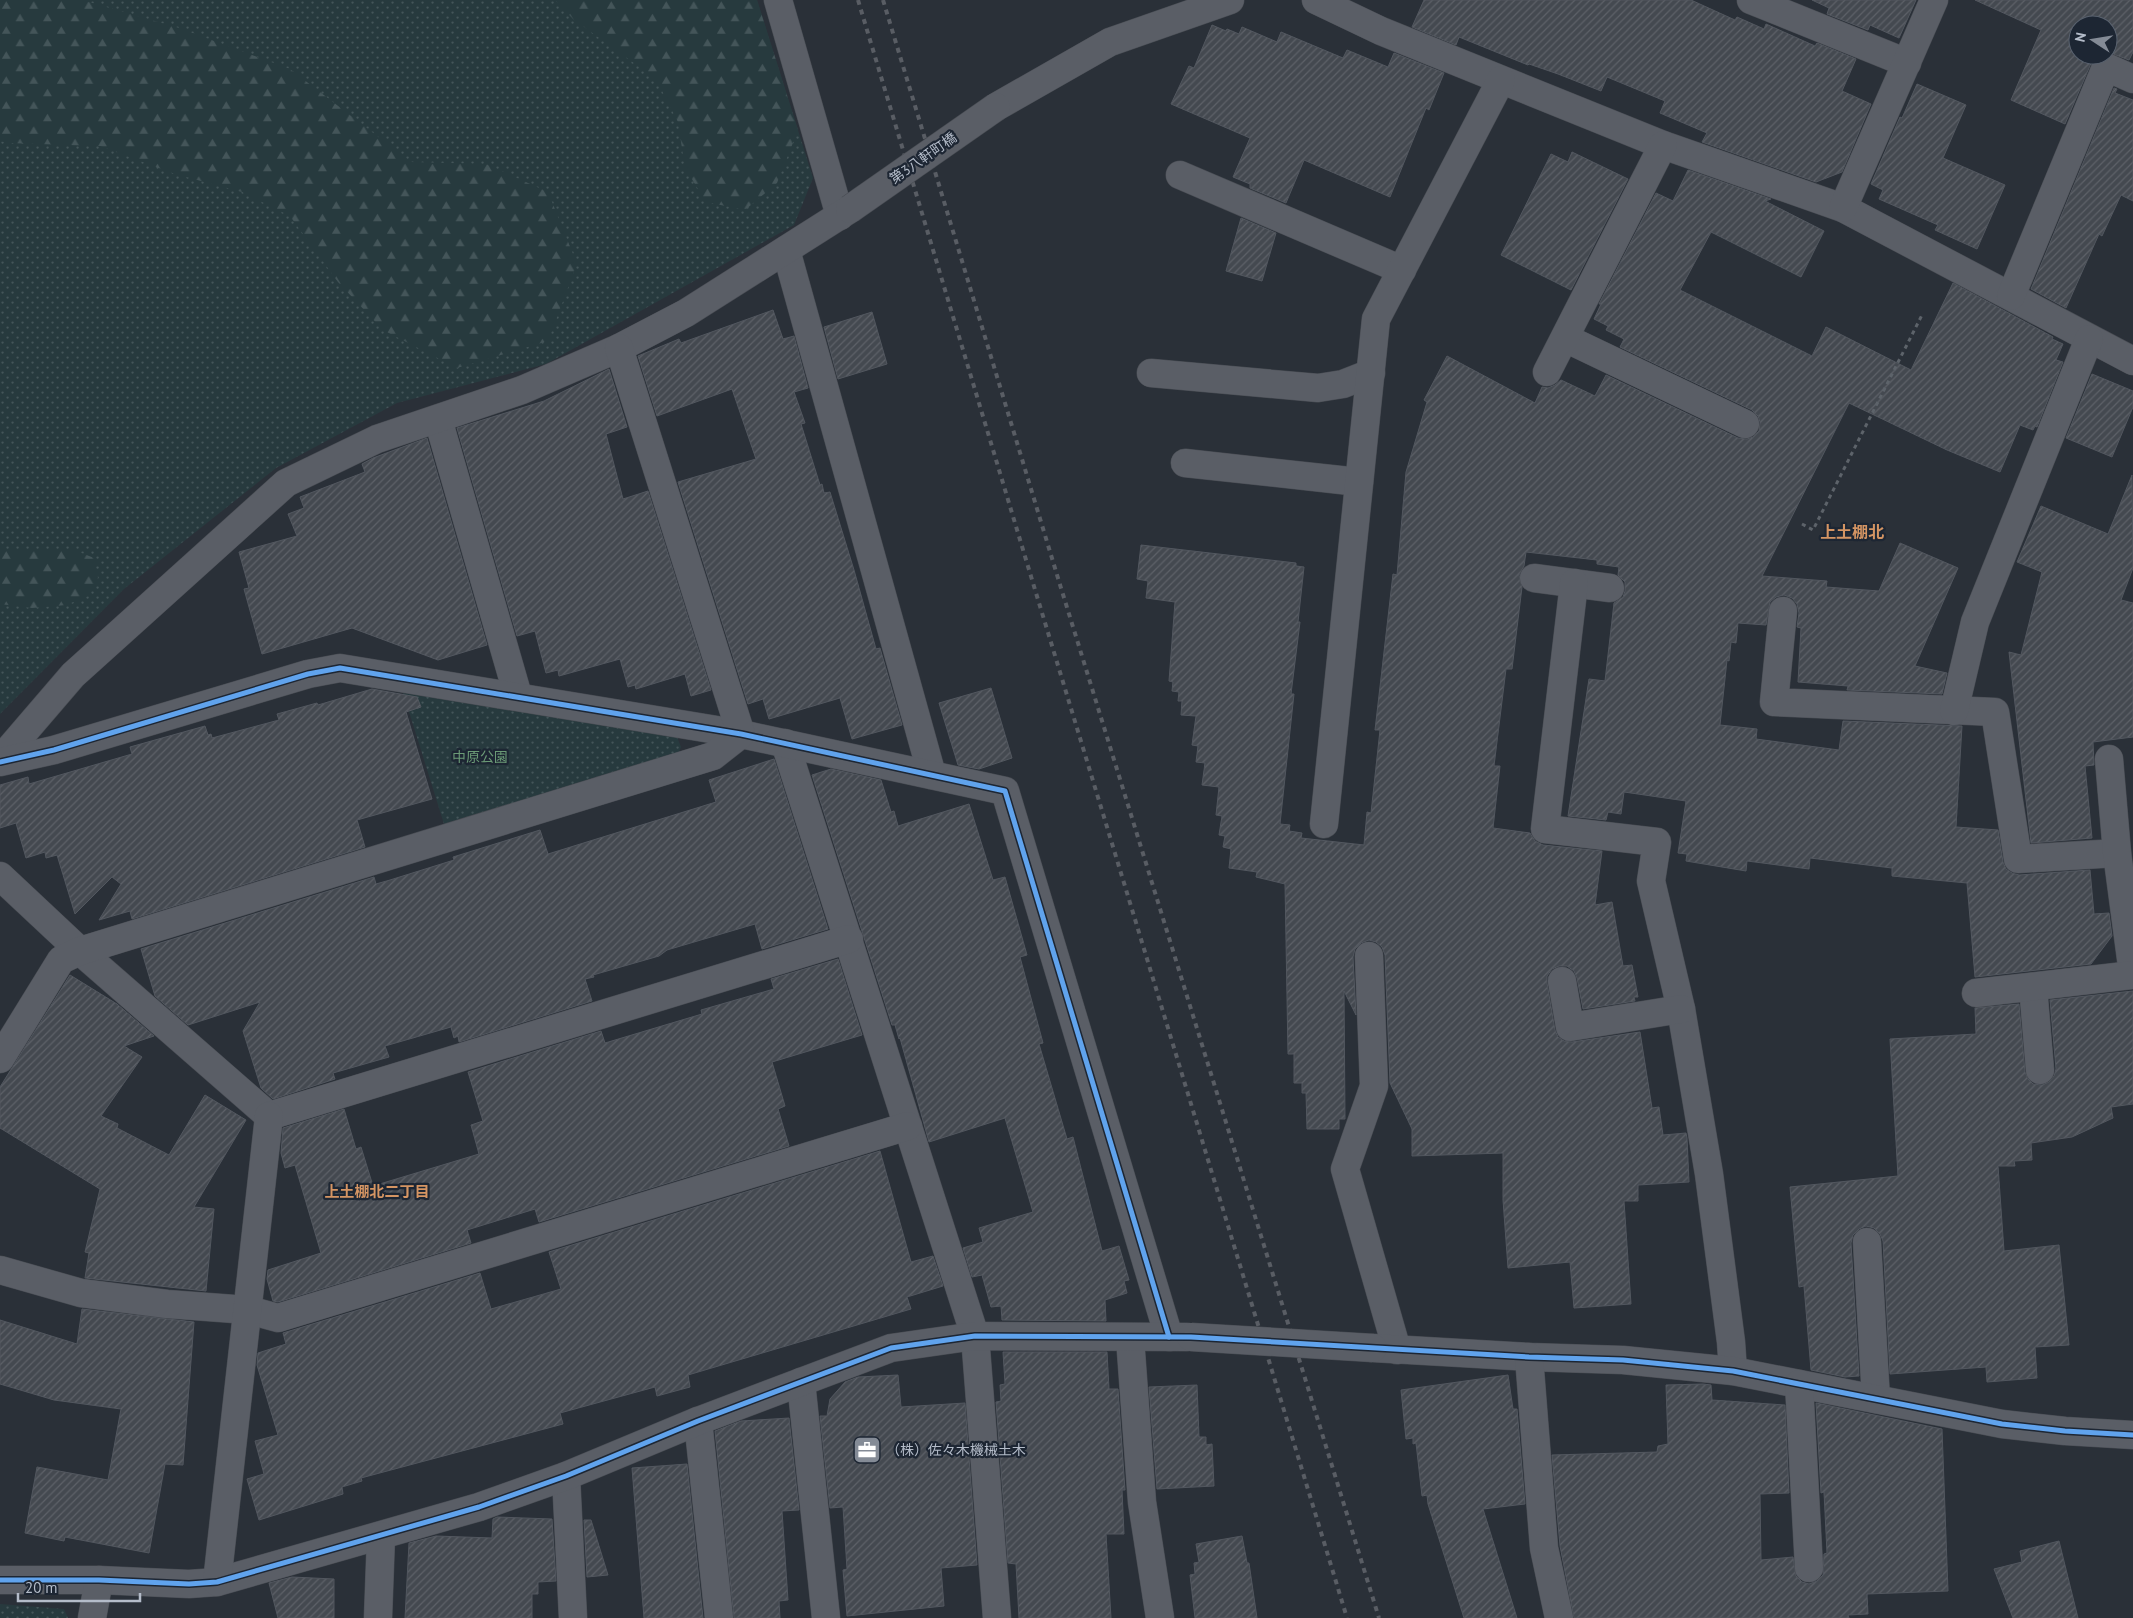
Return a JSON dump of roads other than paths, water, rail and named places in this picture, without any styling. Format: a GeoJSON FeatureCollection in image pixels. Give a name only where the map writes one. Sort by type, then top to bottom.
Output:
{"type":"FeatureCollection","features":[{"type":"Feature","properties":{"kind":"street"},"geometry":{"type":"LineString","coordinates":[[778,0],[845,213]]}},
{"type":"Feature","properties":{"kind":"street","name":"第3八軒町橋"},"geometry":{"type":"LineString","coordinates":[[0,761],[73,675],[286,483],[377,439],[522,390],[619,348],[686,313],[845,213],[996,107],[1110,42],[1230,0]]}},
{"type":"Feature","properties":{"kind":"street"},"geometry":{"type":"LineString","coordinates":[[1316,0],[1381,31],[1663,145],[1843,208],[2133,361]]}},
{"type":"Feature","properties":{"kind":"street"},"geometry":{"type":"LineString","coordinates":[[1751,0],[1907,63]]}},
{"type":"Feature","properties":{"kind":"street"},"geometry":{"type":"LineString","coordinates":[[1843,208],[1934,0]]}},
{"type":"Feature","properties":{"kind":"street"},"geometry":{"type":"LineString","coordinates":[[2010,296],[2106,66],[2133,79]]}},
{"type":"Feature","properties":{"kind":"street"},"geometry":{"type":"LineString","coordinates":[[1324,824],[1376,319],[1501,80]]}},
{"type":"Feature","properties":{"kind":"street"},"geometry":{"type":"LineString","coordinates":[[1547,372],[1663,145]]}},
{"type":"Feature","properties":{"kind":"street"},"geometry":{"type":"LineString","coordinates":[[1180,175],[1402,270]]}},
{"type":"Feature","properties":{"kind":"street"},"geometry":{"type":"LineString","coordinates":[[786,250],[932,775]]}},
{"type":"Feature","properties":{"kind":"street"},"geometry":{"type":"LineString","coordinates":[[1565,338],[1745,424]]}},
{"type":"Feature","properties":{"kind":"street"},"geometry":{"type":"LineString","coordinates":[[1954,710],[1974,622],[2089,339]]}},
{"type":"Feature","properties":{"kind":"street"},"geometry":{"type":"LineString","coordinates":[[619,348],[741,734]]}},
{"type":"Feature","properties":{"kind":"street"},"geometry":{"type":"LineString","coordinates":[[1152,372],[1318,388],[1343,384],[1370,373]]}},
{"type":"Feature","properties":{"kind":"street"},"geometry":{"type":"LineString","coordinates":[[438,419],[518,696]]}},
{"type":"Feature","properties":{"kind":"street"},"geometry":{"type":"LineString","coordinates":[[1185,463],[1359,482]]}},
{"type":"Feature","properties":{"kind":"street"},"geometry":{"type":"LineString","coordinates":[[1534,578],[1610,588]]}},
{"type":"Feature","properties":{"kind":"street"},"geometry":{"type":"LineString","coordinates":[[1574,583],[1546,829],[1657,842],[1651,881],[1681,1009],[1708,1174],[1731,1342],[1733,1371]]}},
{"type":"Feature","properties":{"kind":"street"},"geometry":{"type":"LineString","coordinates":[[1782,611],[1774,702],[1995,712],[2018,859],[2117,853]]}},
{"type":"Feature","properties":{"kind":"street"},"geometry":{"type":"LineString","coordinates":[[0,761],[54,750],[308,674],[340,668],[741,734],[1004,791],[1180,1337]]}},
{"type":"Feature","properties":{"kind":"street"},"geometry":{"type":"LineString","coordinates":[[0,1059],[61,960],[80,951],[713,756],[741,734]]}},
{"type":"Feature","properties":{"kind":"street"},"geometry":{"type":"LineString","coordinates":[[785,743],[975,1336],[996,1618]]}},
{"type":"Feature","properties":{"kind":"street"},"geometry":{"type":"LineString","coordinates":[[1976,993],[2133,974],[2117,853],[2109,759]]}},
{"type":"Feature","properties":{"kind":"street"},"geometry":{"type":"LineString","coordinates":[[0,876],[80,951],[269,1116]]}},
{"type":"Feature","properties":{"kind":"street"},"geometry":{"type":"LineString","coordinates":[[269,1116],[849,939]]}},
{"type":"Feature","properties":{"kind":"street"},"geometry":{"type":"LineString","coordinates":[[1369,956],[1374,1086],[1345,1169],[1385,1349]]}},
{"type":"Feature","properties":{"kind":"street"},"geometry":{"type":"LineString","coordinates":[[1562,980],[1570,1027],[1681,1009]]}},
{"type":"Feature","properties":{"kind":"street"},"geometry":{"type":"LineString","coordinates":[[2033,986],[2040,1070]]}},
{"type":"Feature","properties":{"kind":"street"},"geometry":{"type":"LineString","coordinates":[[217,1582],[269,1116]]}},
{"type":"Feature","properties":{"kind":"street"},"geometry":{"type":"LineString","coordinates":[[0,1270],[80,1293],[167,1304],[248,1310],[278,1318],[908,1126]]}},
{"type":"Feature","properties":{"kind":"street"},"geometry":{"type":"LineString","coordinates":[[1867,1242],[1876,1399]]}},
{"type":"Feature","properties":{"kind":"street"},"geometry":{"type":"LineString","coordinates":[[0,1580],[99,1580],[189,1584],[217,1582],[479,1507],[566,1476],[698,1421],[891,1348],[975,1336],[1180,1337],[1529,1357],[1623,1360],[1733,1371],[2002,1424],[2064,1431],[2133,1434]]}},
{"type":"Feature","properties":{"kind":"street"},"geometry":{"type":"LineString","coordinates":[[1130,1338],[1142,1502],[1160,1618]]}},
{"type":"Feature","properties":{"kind":"street"},"geometry":{"type":"LineString","coordinates":[[1529,1357],[1544,1548],[1559,1618]]}},
{"type":"Feature","properties":{"kind":"street"},"geometry":{"type":"LineString","coordinates":[[801,1382],[826,1618]]}},
{"type":"Feature","properties":{"kind":"street"},"geometry":{"type":"LineString","coordinates":[[1799,1384],[1809,1568]]}},
{"type":"Feature","properties":{"kind":"street"},"geometry":{"type":"LineString","coordinates":[[698,1421],[719,1618]]}},
{"type":"Feature","properties":{"kind":"street"},"geometry":{"type":"LineString","coordinates":[[566,1476],[573,1618]]}},
{"type":"Feature","properties":{"kind":"street"},"geometry":{"type":"LineString","coordinates":[[378,1618],[381,1536]]}},
{"type":"Feature","properties":{"kind":"street"},"geometry":{"type":"LineString","coordinates":[[92,1618],[99,1580]]}},
{"type":"Feature","properties":{"kind":"railway"},"geometry":{"type":"LineString","coordinates":[[858,0],[1347,1618]]}},
{"type":"Feature","properties":{"kind":"railway"},"geometry":{"type":"LineString","coordinates":[[883,0],[1061,588],[1379,1618]]}},
{"type":"Feature","properties":{"kind":"place","name":"（株）佐々木機械土木"},"geometry":{"type":"Point","coordinates":[867,1450]}},
{"type":"Feature","properties":{"kind":"district","name":"上土棚北"},"geometry":{"type":"Point","coordinates":[1852,532]}},
{"type":"Feature","properties":{"kind":"district","name":"上土棚北二丁目"},"geometry":{"type":"Point","coordinates":[377,1192]}},
{"type":"Feature","properties":{"kind":"park label","name":"中原公園"},"geometry":{"type":"Point","coordinates":[480,757]}}]}
